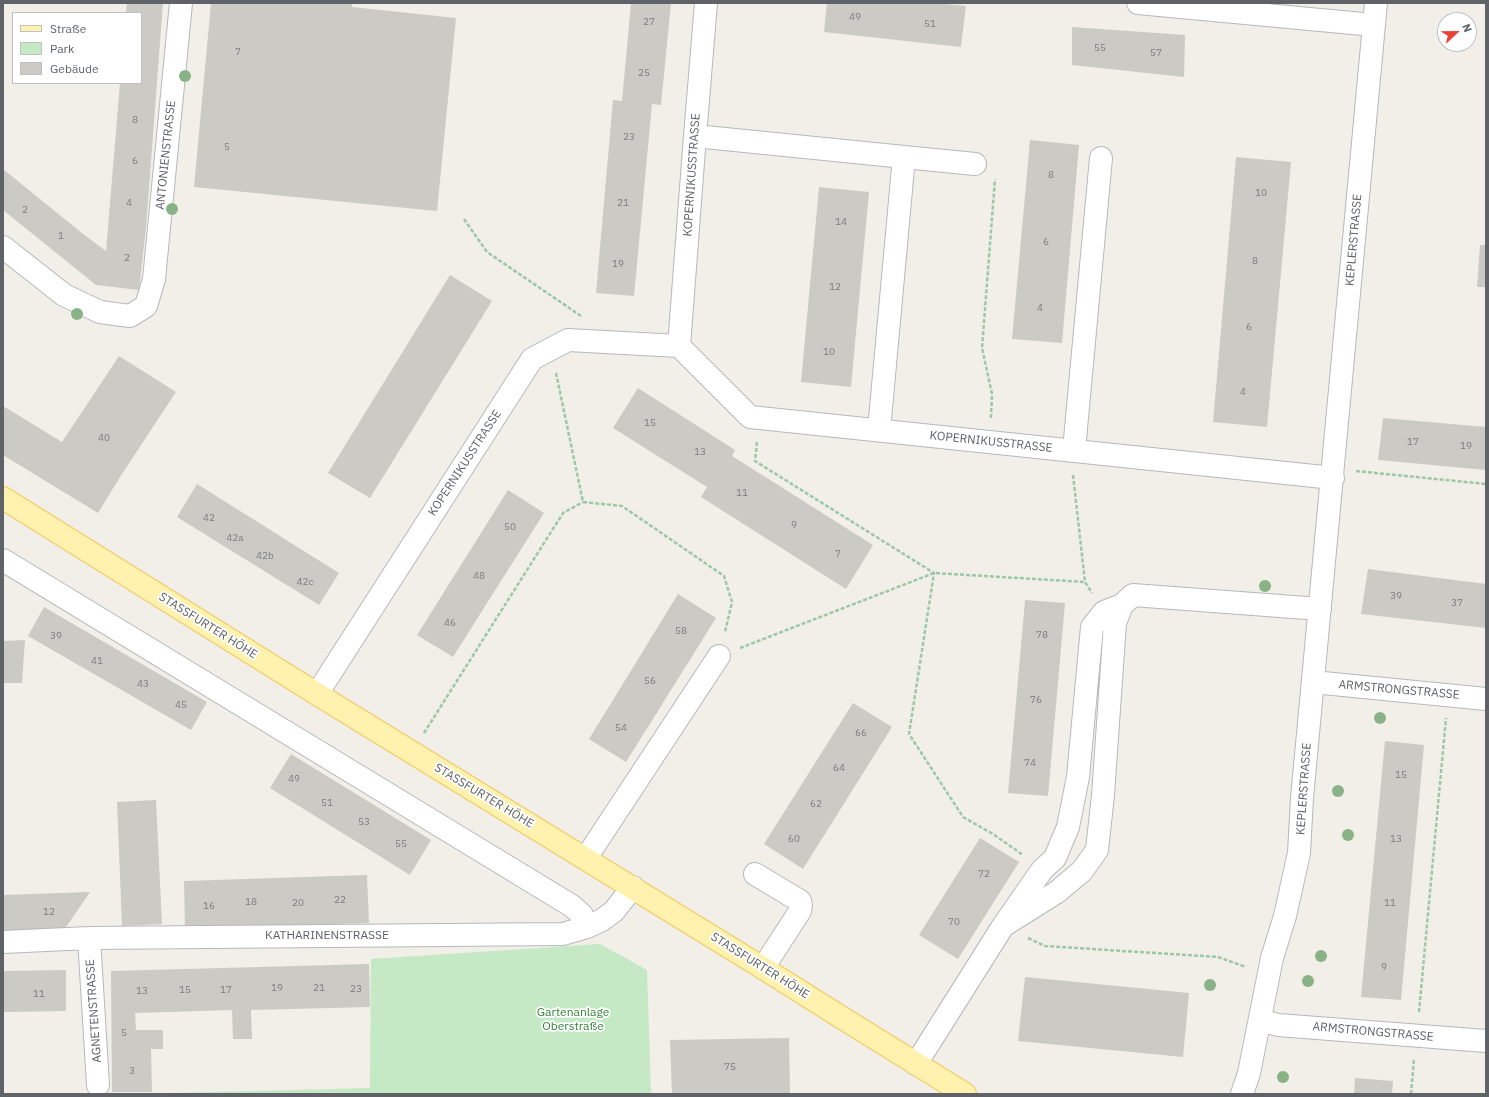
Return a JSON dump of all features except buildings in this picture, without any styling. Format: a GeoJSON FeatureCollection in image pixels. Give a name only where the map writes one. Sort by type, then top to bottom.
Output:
{"type":"FeatureCollection","features":[{"type":"Feature","properties":{"kind":"main road","name":"STASSFURTER HÖHE"},"geometry":{"type":"LineString","coordinates":[[3,498],[317,694],[633,887],[965,1094]]}},
{"type":"Feature","properties":{"kind":"street","name":"ANTONIENSTRASSE"},"geometry":{"type":"LineString","coordinates":[[3,247],[64,295],[100,312],[130,316],[146,306],[154,279],[181,3]]}},
{"type":"Feature","properties":{"kind":"street","name":"KOPERNIKUSSTRASSE"},"geometry":{"type":"LineString","coordinates":[[679,346],[706,3]]}},
{"type":"Feature","properties":{"kind":"street"},"geometry":{"type":"LineString","coordinates":[[1138,3],[1374,25]]}},
{"type":"Feature","properties":{"kind":"street","name":"KEPLERSTRASSE"},"geometry":{"type":"LineString","coordinates":[[1242,1094],[1249,1073],[1272,958],[1285,916],[1299,853],[1302,798],[1376,3]]}},
{"type":"Feature","properties":{"kind":"street"},"geometry":{"type":"LineString","coordinates":[[695,136],[975,164]]}},
{"type":"Feature","properties":{"kind":"street"},"geometry":{"type":"LineString","coordinates":[[879,430],[904,157]]}},
{"type":"Feature","properties":{"kind":"street"},"geometry":{"type":"LineString","coordinates":[[1074,450],[1101,158]]}},
{"type":"Feature","properties":{"kind":"street","name":"KOPERNIKUSSTRASSE"},"geometry":{"type":"LineString","coordinates":[[317,694],[532,359],[568,340],[679,346],[750,418],[990,441],[1332,478]]}},
{"type":"Feature","properties":{"kind":"street"},"geometry":{"type":"LineString","coordinates":[[3,560],[572,906],[582,915],[587,927]]}},
{"type":"Feature","properties":{"kind":"street"},"geometry":{"type":"LineString","coordinates":[[916,1064],[1003,926],[1042,870],[1055,858],[1068,827],[1078,777],[1092,627],[1120,604],[1320,609]]}},
{"type":"Feature","properties":{"kind":"street"},"geometry":{"type":"LineString","coordinates":[[1003,926],[1058,892],[1082,871],[1097,850],[1103,795],[1115,623],[1120,604]]}},
{"type":"Feature","properties":{"kind":"street"},"geometry":{"type":"LineString","coordinates":[[586,858],[719,656]]}},
{"type":"Feature","properties":{"kind":"street","name":"ARMSTRONGSTRASSE"},"geometry":{"type":"LineString","coordinates":[[1313,682],[1448,694],[1486,699]]}},
{"type":"Feature","properties":{"kind":"street"},"geometry":{"type":"LineString","coordinates":[[755,874],[800,901],[802,906],[763,968]]}},
{"type":"Feature","properties":{"kind":"street","name":"KATHARINENSTRASSE"},"geometry":{"type":"LineString","coordinates":[[3,942],[89,938],[563,934],[587,927],[602,920],[614,911],[633,887]]}},
{"type":"Feature","properties":{"kind":"street","name":"AGNETENSTRASSE"},"geometry":{"type":"LineString","coordinates":[[89,938],[98,1085]]}},
{"type":"Feature","properties":{"kind":"street","name":"ARMSTRONGSTRASSE"},"geometry":{"type":"LineString","coordinates":[[1260,1020],[1278,1025],[1486,1042]]}},
{"type":"Feature","properties":{"kind":"path"},"geometry":{"type":"LineString","coordinates":[[975,164],[995,175],[982,348],[992,394],[990,441]]}},
{"type":"Feature","properties":{"kind":"path"},"geometry":{"type":"LineString","coordinates":[[464,219],[487,252],[585,318]]}},
{"type":"Feature","properties":{"kind":"path"},"geometry":{"type":"LineString","coordinates":[[552,349],[583,502]]}},
{"type":"Feature","properties":{"kind":"path"},"geometry":{"type":"LineString","coordinates":[[761,419],[754,460],[934,573]]}},
{"type":"Feature","properties":{"kind":"path"},"geometry":{"type":"LineString","coordinates":[[1074,450],[1073,480],[1085,582]]}},
{"type":"Feature","properties":{"kind":"path"},"geometry":{"type":"LineString","coordinates":[[1332,478],[1353,471],[1486,484]]}},
{"type":"Feature","properties":{"kind":"path"},"geometry":{"type":"LineString","coordinates":[[412,752],[563,513],[583,502],[622,506],[724,576],[732,602],[719,656]]}},
{"type":"Feature","properties":{"kind":"path"},"geometry":{"type":"LineString","coordinates":[[934,573],[910,734],[963,817],[993,834],[1042,870]]}},
{"type":"Feature","properties":{"kind":"path"},"geometry":{"type":"LineString","coordinates":[[719,656],[934,573],[1085,582],[1120,604]]}},
{"type":"Feature","properties":{"kind":"path"},"geometry":{"type":"LineString","coordinates":[[1411,1094],[1448,694]]}},
{"type":"Feature","properties":{"kind":"path"},"geometry":{"type":"LineString","coordinates":[[1003,926],[1045,946],[1218,957],[1252,969]]}},
{"type":"Feature","properties":{"kind":"green space","name":"Gartenanlage Oberstraße"},"geometry":{"type":"Polygon","coordinates":[[[600,944],[647,970],[651,1094],[133,1094],[370,1088],[371,959],[600,944]]]}}]}
